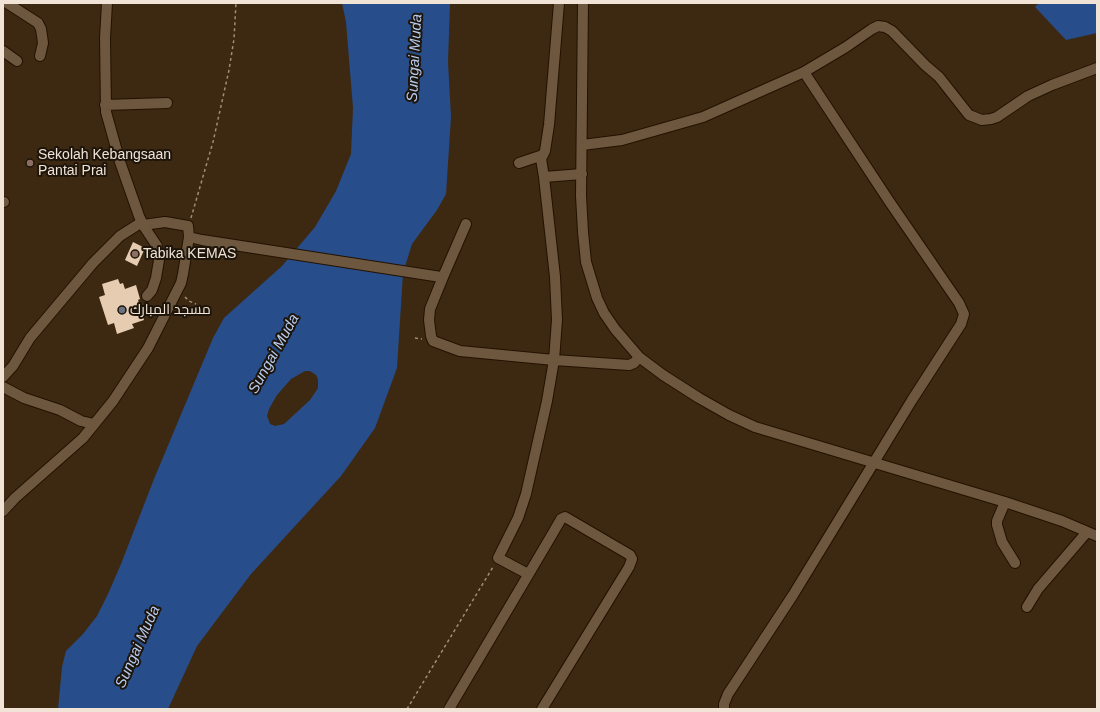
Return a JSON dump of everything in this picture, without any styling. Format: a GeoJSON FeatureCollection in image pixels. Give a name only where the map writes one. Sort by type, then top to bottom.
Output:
{"type":"FeatureCollection","features":[{"type":"Feature","properties":{"kind":"street"},"geometry":{"type":"LineString","coordinates":[[7,3],[38,23],[41,29],[43,43],[40,56]]}},
{"type":"Feature","properties":{"kind":"street"},"geometry":{"type":"LineString","coordinates":[[108,3],[105,105],[109,126],[120,162],[143,223],[157,246],[159,260],[156,278],[152,290],[147,296]]}},
{"type":"Feature","properties":{"kind":"street"},"geometry":{"type":"LineString","coordinates":[[528,574],[498,558],[518,518],[526,494],[547,401],[554,360],[557,308],[553,258],[541,159],[545,151],[549,125],[559,3]]}},
{"type":"Feature","properties":{"kind":"street"},"geometry":{"type":"LineString","coordinates":[[583,3],[581,196],[583,232],[586,262],[604,313],[615,329],[639,357],[663,375],[699,398],[754,427],[1005,502],[1062,521],[1095,535],[1038,588],[1027,607]]}},
{"type":"Feature","properties":{"kind":"street"},"geometry":{"type":"LineString","coordinates":[[582,145],[622,140],[695,120],[804,72],[878,26],[885,27],[892,31],[925,66],[939,77],[969,115],[978,119],[987,120],[997,117],[1028,96],[1097,68]]}},
{"type":"Feature","properties":{"kind":"street"},"geometry":{"type":"LineString","coordinates":[[3,52],[17,61]]}},
{"type":"Feature","properties":{"kind":"street"},"geometry":{"type":"LineString","coordinates":[[724,709],[724,704],[728,694],[779,616],[912,400],[961,324],[964,314],[959,303],[889,201],[804,72]]}},
{"type":"Feature","properties":{"kind":"street"},"geometry":{"type":"LineString","coordinates":[[105,105],[167,103]]}},
{"type":"Feature","properties":{"kind":"street"},"geometry":{"type":"LineString","coordinates":[[519,163],[543,155]]}},
{"type":"Feature","properties":{"kind":"street"},"geometry":{"type":"LineString","coordinates":[[544,177],[582,174]]}},
{"type":"Feature","properties":{"kind":"street"},"geometry":{"type":"LineString","coordinates":[[3,377],[13,366],[30,338],[93,264],[120,236],[143,223],[165,222],[188,226],[189,237],[184,274],[148,348],[113,401],[83,438],[15,498],[3,511]]}},
{"type":"Feature","properties":{"kind":"street"},"geometry":{"type":"LineString","coordinates":[[466,224],[430,309],[429,328],[433,341],[460,351],[554,360],[629,365],[636,361],[639,357]]}},
{"type":"Feature","properties":{"kind":"street"},"geometry":{"type":"LineString","coordinates":[[189,237],[443,277]]}},
{"type":"Feature","properties":{"kind":"street"},"geometry":{"type":"LineString","coordinates":[[3,387],[24,398],[60,410],[81,422],[94,424]]}},
{"type":"Feature","properties":{"kind":"street"},"geometry":{"type":"LineString","coordinates":[[1005,502],[997,521],[997,525],[1002,542],[1015,563]]}},
{"type":"Feature","properties":{"kind":"street"},"geometry":{"type":"LineString","coordinates":[[449,709],[561,519],[565,517],[630,555],[632,559],[629,567],[542,709]]}},
{"type":"Feature","properties":{"kind":"path"},"geometry":{"type":"LineString","coordinates":[[188,226],[213,142],[229,70],[234,39],[236,3]]}},
{"type":"Feature","properties":{"kind":"path"},"geometry":{"type":"LineString","coordinates":[[178,288],[189,301],[196,304]]}},
{"type":"Feature","properties":{"kind":"path"},"geometry":{"type":"LineString","coordinates":[[407,709],[498,558]]}},
{"type":"Feature","properties":{"kind":"water","name":"Sungai Muda"},"geometry":{"type":"Polygon","coordinates":[[[342,3],[450,3],[448,62],[451,117],[446,194],[437,210],[412,244],[403,273],[397,368],[375,428],[341,476],[251,574],[197,646],[168,709],[58,709],[62,667],[66,651],[83,634],[97,616],[108,594],[213,338],[224,318],[282,266],[315,227],[336,191],[351,154],[353,108],[346,22],[342,3]],[[305,371],[291,379],[277,395],[269,409],[267,416],[270,424],[275,426],[284,424],[310,400],[318,388],[318,379],[316,375],[310,371],[305,371]]]}},
{"type":"Feature","properties":{"kind":"water"},"geometry":{"type":"Polygon","coordinates":[[[1039,3],[1097,3],[1097,33],[1066,40],[1035,7],[1039,3]]]}},
{"type":"Feature","properties":{"kind":"building","name":"Tabika KEMAS"},"geometry":{"type":"Polygon","coordinates":[[[133,242],[145,248],[137,266],[125,260],[133,242]]]}},
{"type":"Feature","properties":{"kind":"building","name":"مسجد المبارك"},"geometry":{"type":"Polygon","coordinates":[[[118,279],[120,284],[123,283],[125,289],[136,285],[140,299],[138,300],[144,320],[132,324],[134,328],[117,334],[114,323],[108,325],[99,297],[105,295],[102,284],[118,279]]]}},
{"type":"Feature","properties":{"kind":"place","name":"Sekolah Kebangsaan Pantai Prai"},"geometry":{"type":"Point","coordinates":[30,163]}},
{"type":"Feature","properties":{"kind":"place","name":"Tabika KEMAS"},"geometry":{"type":"Point","coordinates":[135,254]}},
{"type":"Feature","properties":{"kind":"place","name":"مسجد المبارك"},"geometry":{"type":"Point","coordinates":[122,310]}}]}
